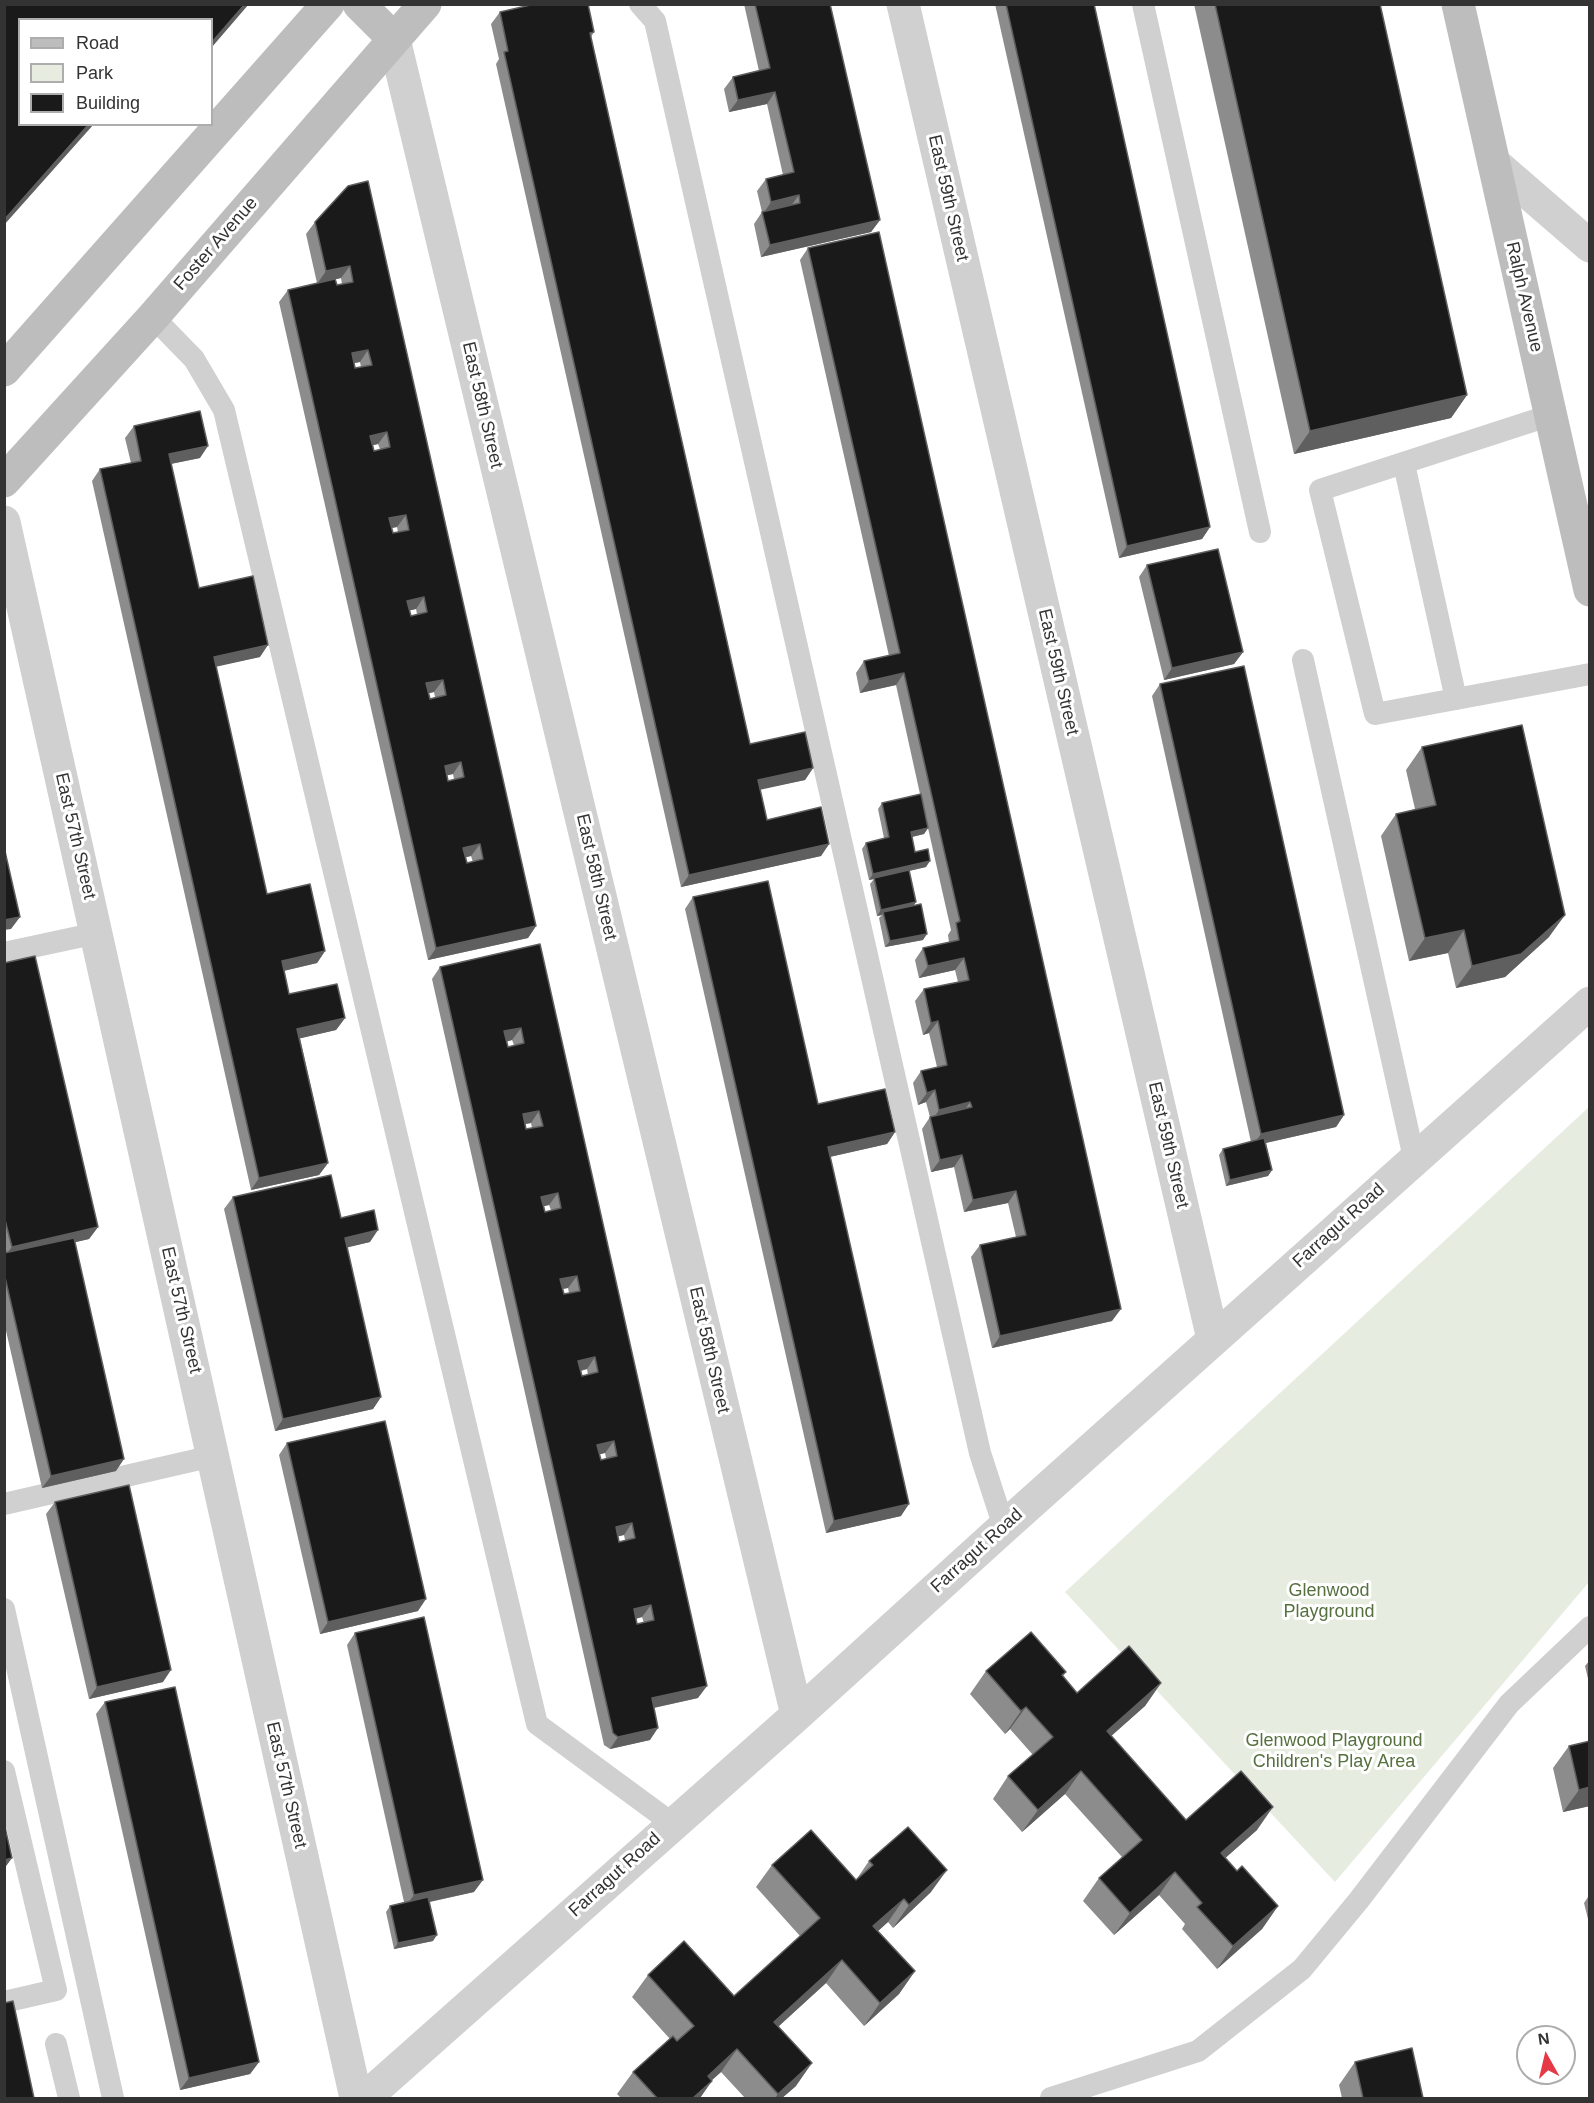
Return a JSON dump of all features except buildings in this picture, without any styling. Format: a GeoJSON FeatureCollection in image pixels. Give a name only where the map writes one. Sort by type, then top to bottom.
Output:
{"type":"FeatureCollection","features":[{"type":"Feature","properties":{"kind":"main road"},"geometry":{"type":"LineString","coordinates":[[4,370],[328,4]]}},
{"type":"Feature","properties":{"kind":"main road"},"geometry":{"type":"LineString","coordinates":[[359,4],[394,39]]}},
{"type":"Feature","properties":{"kind":"main road","name":"Foster Avenue"},"geometry":{"type":"LineString","coordinates":[[4,481],[153,316],[425,4]]}},
{"type":"Feature","properties":{"kind":"main road","name":"Ralph Avenue"},"geometry":{"type":"LineString","coordinates":[[1458,4],[1590,590]]}},
{"type":"Feature","properties":{"kind":"street","name":"East 59th Street"},"geometry":{"type":"LineString","coordinates":[[903,4],[1213,1339]]}},
{"type":"Feature","properties":{"kind":"street","name":"East 58th Street"},"geometry":{"type":"LineString","coordinates":[[394,39],[797,1715]]}},
{"type":"Feature","properties":{"kind":"street"},"geometry":{"type":"LineString","coordinates":[[1494,163],[1590,246]]}},
{"type":"Feature","properties":{"kind":"street","name":"East 57th Street"},"geometry":{"type":"LineString","coordinates":[[4,522],[356,2098]]}},
{"type":"Feature","properties":{"kind":"street","name":"Farragut Road"},"geometry":{"type":"LineString","coordinates":[[364,2098],[797,1715],[1414,1158],[1590,1003]]}},
{"type":"Feature","properties":{"kind":"lane"},"geometry":{"type":"LineString","coordinates":[[640,4],[655,21],[980,1453],[1004,1527]]}},
{"type":"Feature","properties":{"kind":"lane"},"geometry":{"type":"LineString","coordinates":[[1143,4],[1260,532]]}},
{"type":"Feature","properties":{"kind":"lane"},"geometry":{"type":"LineString","coordinates":[[153,316],[194,359],[224,410],[537,1724],[673,1824]]}},
{"type":"Feature","properties":{"kind":"lane"},"geometry":{"type":"LineString","coordinates":[[1551,416],[1320,490],[1375,714],[1590,674]]}},
{"type":"Feature","properties":{"kind":"lane"},"geometry":{"type":"LineString","coordinates":[[1404,464],[1456,699]]}},
{"type":"Feature","properties":{"kind":"lane"},"geometry":{"type":"LineString","coordinates":[[1303,660],[1414,1158]]}},
{"type":"Feature","properties":{"kind":"lane"},"geometry":{"type":"LineString","coordinates":[[4,953],[97,933]]}},
{"type":"Feature","properties":{"kind":"lane"},"geometry":{"type":"LineString","coordinates":[[4,1504],[213,1456]]}},
{"type":"Feature","properties":{"kind":"lane"},"geometry":{"type":"LineString","coordinates":[[4,1609],[113,2098]]}},
{"type":"Feature","properties":{"kind":"lane"},"geometry":{"type":"LineString","coordinates":[[1051,2098],[1198,2051],[1302,1969],[1359,1900],[1509,1704],[1590,1627]]}},
{"type":"Feature","properties":{"kind":"lane"},"geometry":{"type":"LineString","coordinates":[[4,1771],[56,1990],[4,2002]]}},
{"type":"Feature","properties":{"kind":"lane"},"geometry":{"type":"LineString","coordinates":[[56,2044],[69,2098]]}},
{"type":"Feature","properties":{"kind":"green space","name":"Glenwood Playground"},"geometry":{"type":"Polygon","coordinates":[[[1589,1107],[1589,1582],[1335,1882],[1065,1592],[1589,1107]]]}},
{"type":"Feature","properties":{"kind":"park label","name":"Glenwood Playground Children's Play Area"},"geometry":{"type":"Point","coordinates":[1334,1751]}}]}
